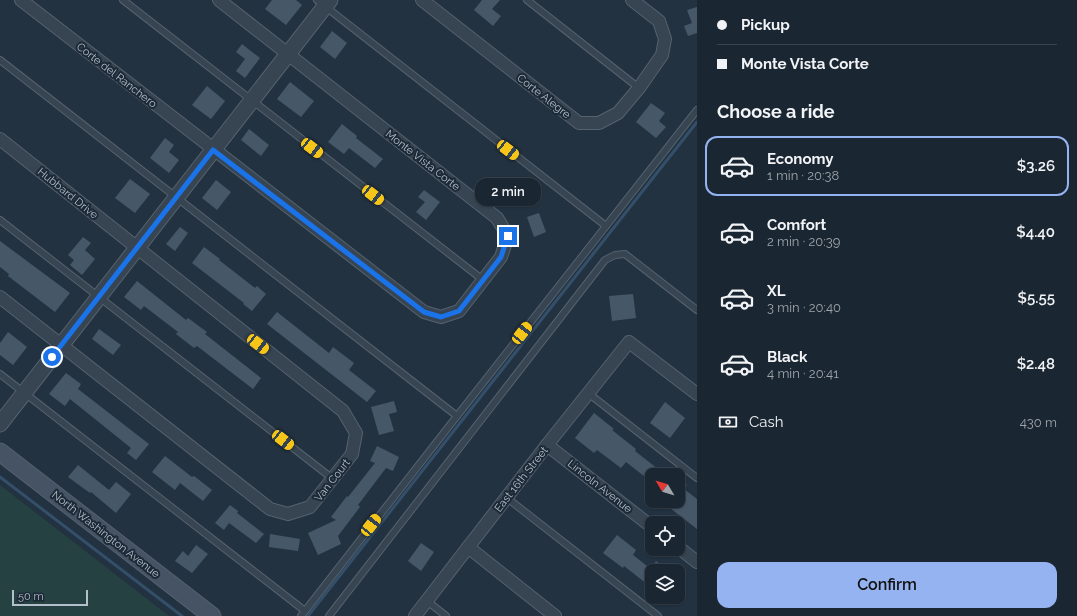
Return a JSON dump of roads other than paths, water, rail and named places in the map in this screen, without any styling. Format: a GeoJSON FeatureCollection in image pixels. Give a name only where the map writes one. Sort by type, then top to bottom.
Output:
{"type":"FeatureCollection","features":[{"type":"Feature","properties":{"kind":"main road","name":"North Washington Avenue"},"geometry":{"type":"LineString","coordinates":[[0,452],[212,616]]}},
{"type":"Feature","properties":{"kind":"street","name":"Corte del Ranchero"},"geometry":{"type":"LineString","coordinates":[[21,0],[213,150]]}},
{"type":"Feature","properties":{"kind":"street"},"geometry":{"type":"LineString","coordinates":[[218,0],[288,54]]}},
{"type":"Feature","properties":{"kind":"street","name":"Corte Alegre"},"geometry":{"type":"LineString","coordinates":[[422,0],[579,123],[599,124],[618,113],[639,88],[662,55],[665,39],[659,20],[632,0]]}},
{"type":"Feature","properties":{"kind":"street"},"geometry":{"type":"LineString","coordinates":[[0,424],[288,54],[324,2]]}},
{"type":"Feature","properties":{"kind":"street","name":"Monte Vista Corte"},"geometry":{"type":"LineString","coordinates":[[213,150],[424,312],[441,317],[459,311],[501,257],[508,236],[497,218],[288,54]]}},
{"type":"Feature","properties":{"kind":"street","name":"Hubbard Drive"},"geometry":{"type":"LineString","coordinates":[[0,139],[137,248]]}},
{"type":"Feature","properties":{"kind":"street","name":"Van Court"},"geometry":{"type":"LineString","coordinates":[[0,298],[270,509],[288,514],[310,507],[352,454],[356,432],[344,411],[137,248]]}},
{"type":"Feature","properties":{"kind":"street","name":"East 16th Street"},"geometry":{"type":"LineString","coordinates":[[415,616],[547,445],[629,342],[697,394]]}},
{"type":"Feature","properties":{"kind":"street","name":"Lincoln Avenue"},"geometry":{"type":"LineString","coordinates":[[547,445],[645,522]]}},
{"type":"Feature","properties":{"kind":"street"},"geometry":{"type":"LineString","coordinates":[[468,547],[555,616]]}},
{"type":"Feature","properties":{"kind":"street"},"geometry":{"type":"LineString","coordinates":[[685,553],[697,562]]}},
{"type":"Feature","properties":{"kind":"lane"},"geometry":{"type":"LineString","coordinates":[[123,0],[482,280]]}},
{"type":"Feature","properties":{"kind":"lane"},"geometry":{"type":"LineString","coordinates":[[527,0],[639,88]]}},
{"type":"Feature","properties":{"kind":"lane"},"geometry":{"type":"LineString","coordinates":[[324,2],[606,226]]}},
{"type":"Feature","properties":{"kind":"lane"},"geometry":{"type":"LineString","coordinates":[[0,60],[457,416]]}},
{"type":"Feature","properties":{"kind":"lane"},"geometry":{"type":"LineString","coordinates":[[0,374],[303,613],[697,110]]}},
{"type":"Feature","properties":{"kind":"lane"},"geometry":{"type":"LineString","coordinates":[[0,220],[332,478]]}},
{"type":"Feature","properties":{"kind":"lane"},"geometry":{"type":"LineString","coordinates":[[329,616],[605,260],[615,255],[624,254],[697,310]]}},
{"type":"Feature","properties":{"kind":"lane"},"geometry":{"type":"LineString","coordinates":[[588,393],[697,478]]}},
{"type":"Feature","properties":{"kind":"lane"},"geometry":{"type":"LineString","coordinates":[[507,498],[658,616]]}},
{"type":"Feature","properties":{"kind":"lane"},"geometry":{"type":"LineString","coordinates":[[427,601],[446,616]]}},
{"type":"Feature","properties":{"kind":"waterway"},"geometry":{"type":"LineString","coordinates":[[308,616],[697,122]]}},
{"type":"Feature","properties":{"kind":"waterway"},"geometry":{"type":"LineString","coordinates":[[0,477],[182,616]]}}]}
